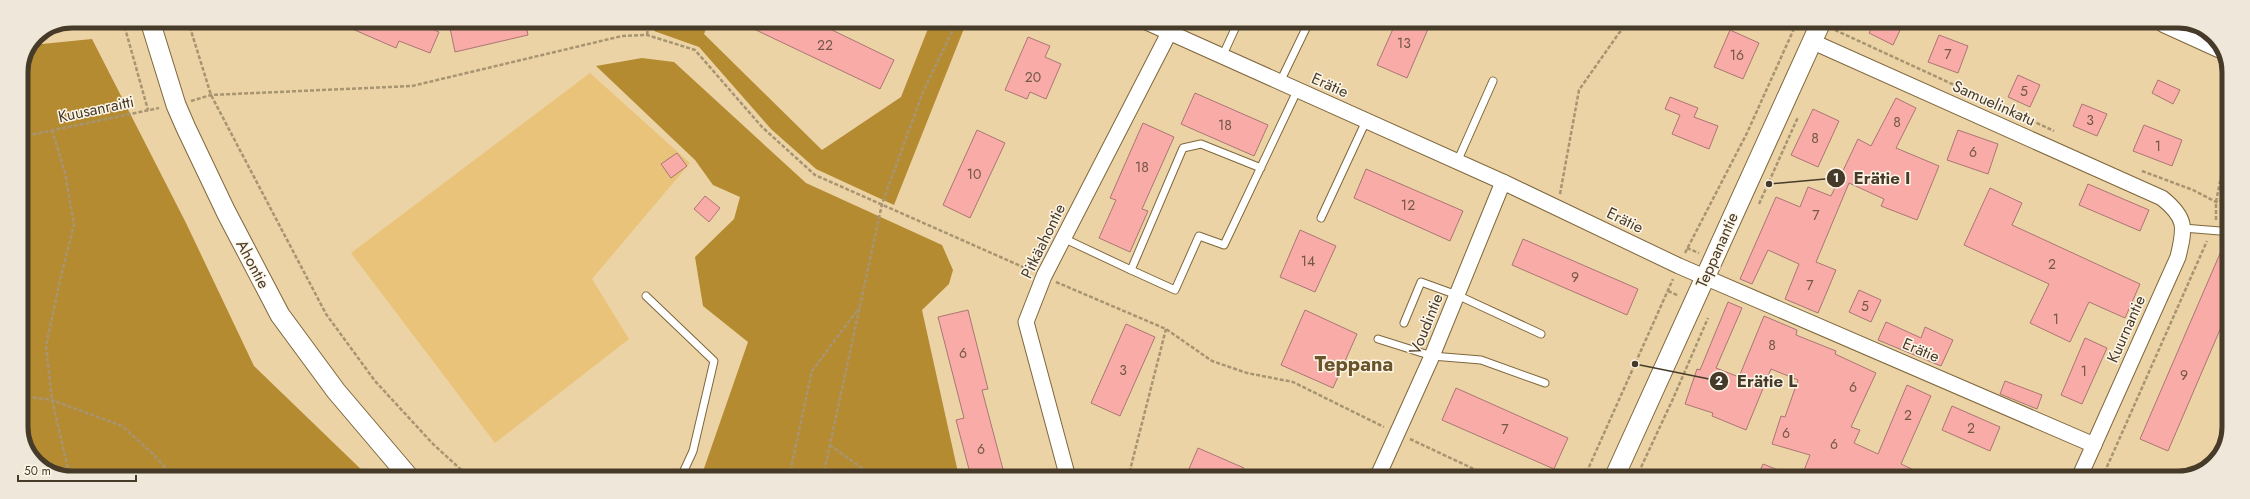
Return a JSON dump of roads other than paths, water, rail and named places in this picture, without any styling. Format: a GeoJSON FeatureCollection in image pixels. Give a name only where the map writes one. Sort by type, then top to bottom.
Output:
{"type":"FeatureCollection","features":[{"type":"Feature","properties":{"kind":"main road"},"geometry":{"type":"LineString","coordinates":[[2178,28],[2211,43]]}},
{"type":"Feature","properties":{"kind":"street","name":"Ahontie"},"geometry":{"type":"LineString","coordinates":[[152,28],[176,104],[226,212],[280,315],[336,391],[404,471]]}},
{"type":"Feature","properties":{"kind":"street","name":"Erätie"},"geometry":{"type":"LineString","coordinates":[[1158,28],[1503,182],[1679,266],[2094,445]]}},
{"type":"Feature","properties":{"kind":"street","name":"Teppanantie"},"geometry":{"type":"LineString","coordinates":[[1617,471],[1705,277],[1820,45],[1825,28]]}},
{"type":"Feature","properties":{"kind":"street","name":"Pitkäahontie"},"geometry":{"type":"LineString","coordinates":[[1066,471],[1026,322],[1044,276],[1169,33]]}},
{"type":"Feature","properties":{"kind":"street","name":"Samuelinkatu"},"geometry":{"type":"LineString","coordinates":[[1820,45],[2162,198],[2174,208],[2183,220],[2183,228]]}},
{"type":"Feature","properties":{"kind":"street","name":"Voudintie"},"geometry":{"type":"LineString","coordinates":[[1380,471],[1432,356],[1503,182]]}},
{"type":"Feature","properties":{"kind":"street","name":"Kuurnantie"},"geometry":{"type":"LineString","coordinates":[[2082,471],[2178,257],[2183,228]]}},
{"type":"Feature","properties":{"kind":"lane"},"geometry":{"type":"LineString","coordinates":[[1221,57],[1235,28]]}},
{"type":"Feature","properties":{"kind":"lane"},"geometry":{"type":"LineString","coordinates":[[1280,83],[1306,28]]}},
{"type":"Feature","properties":{"kind":"lane"},"geometry":{"type":"LineString","coordinates":[[1457,162],[1493,82]]}},
{"type":"Feature","properties":{"kind":"lane"},"geometry":{"type":"LineString","coordinates":[[1063,238],[1175,290],[1199,236],[1224,245],[1298,90]]}},
{"type":"Feature","properties":{"kind":"lane"},"geometry":{"type":"LineString","coordinates":[[1321,218],[1366,121]]}},
{"type":"Feature","properties":{"kind":"lane"},"geometry":{"type":"LineString","coordinates":[[1131,270],[1183,148],[1201,144],[1261,168]]}},
{"type":"Feature","properties":{"kind":"lane"},"geometry":{"type":"LineString","coordinates":[[2183,228],[2220,231]]}},
{"type":"Feature","properties":{"kind":"lane"},"geometry":{"type":"LineString","coordinates":[[1404,322],[1421,282],[1457,295],[1541,334]]}},
{"type":"Feature","properties":{"kind":"lane"},"geometry":{"type":"LineString","coordinates":[[646,296],[714,360],[693,451],[684,471]]}},
{"type":"Feature","properties":{"kind":"lane"},"geometry":{"type":"LineString","coordinates":[[1378,339],[1432,356],[1481,360],[1545,383]]}},
{"type":"Feature","properties":{"kind":"place","name":"Erätie I"},"geometry":{"type":"Point","coordinates":[1769,184]}},
{"type":"Feature","properties":{"kind":"place","name":"Erätie L"},"geometry":{"type":"Point","coordinates":[1635,364]}},
{"type":"Feature","properties":{"kind":"district","name":"Teppana"},"geometry":{"type":"Point","coordinates":[1354,364]}}]}
